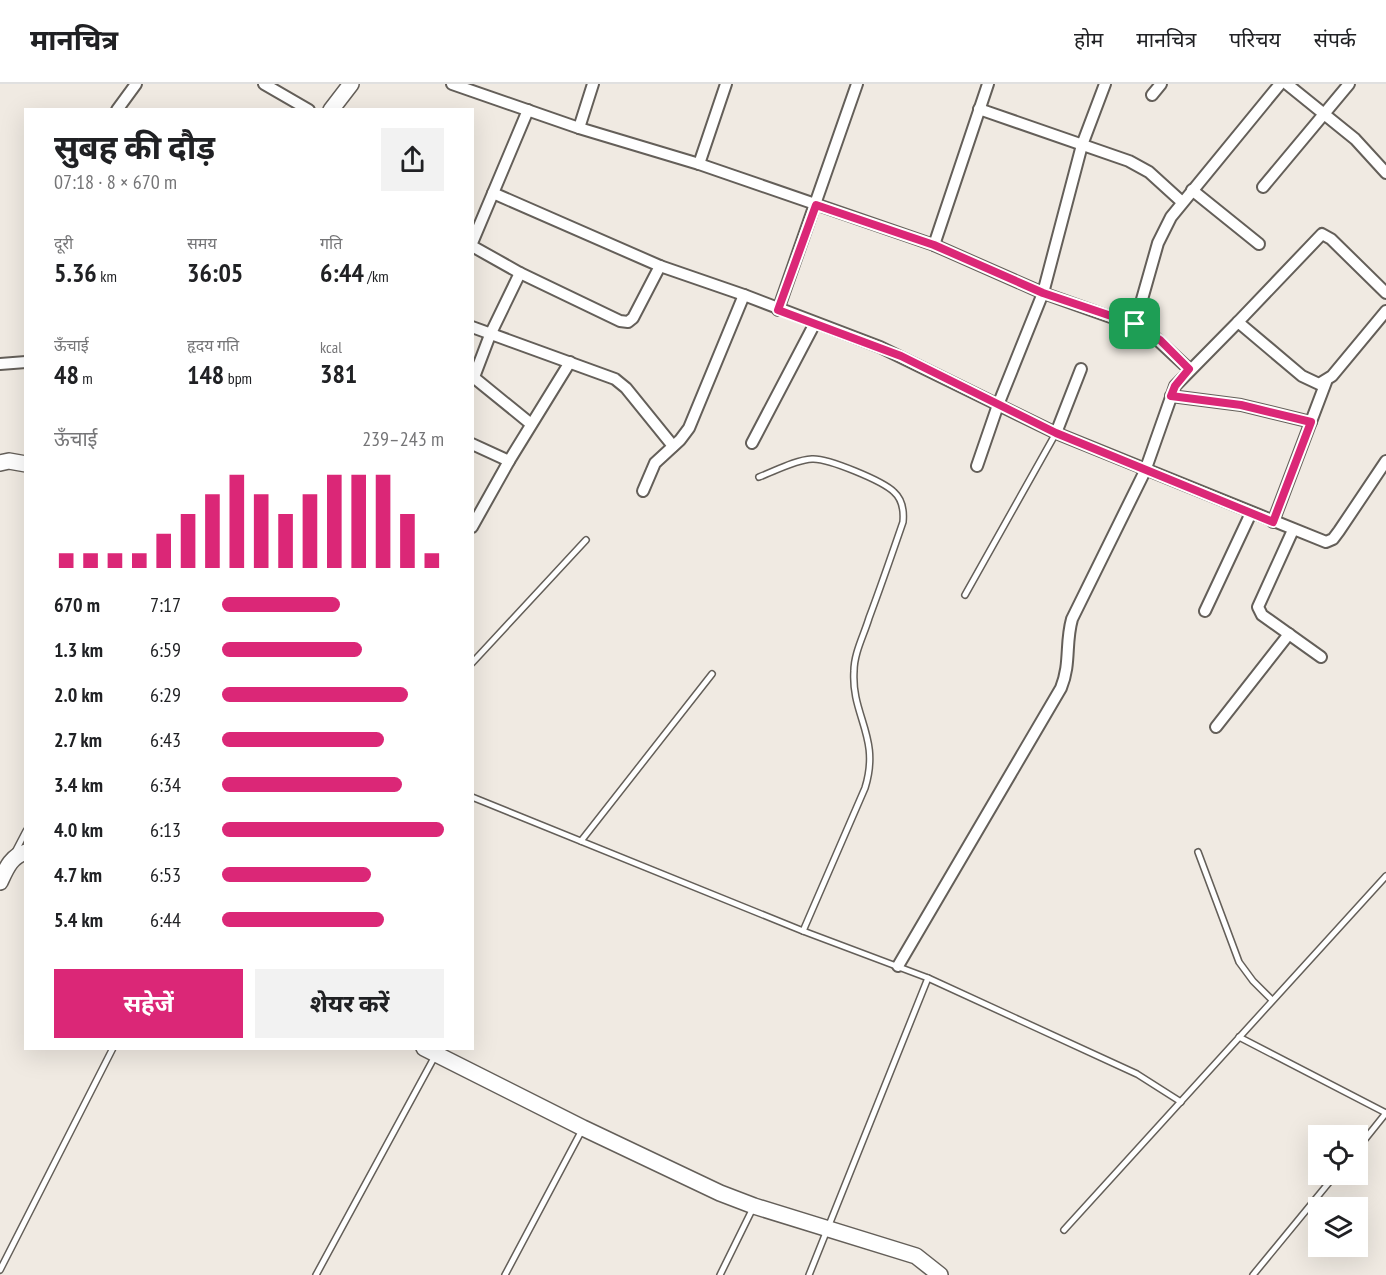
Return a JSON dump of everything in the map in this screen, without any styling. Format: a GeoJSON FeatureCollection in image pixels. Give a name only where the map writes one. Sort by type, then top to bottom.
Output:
{"type":"FeatureCollection","features":[{"type":"Feature","properties":{"kind":"street"},"geometry":{"type":"LineString","coordinates":[[118,108],[136,84]]}},
{"type":"Feature","properties":{"kind":"street"},"geometry":{"type":"LineString","coordinates":[[264,84],[306,108]]}},
{"type":"Feature","properties":{"kind":"street"},"geometry":{"type":"LineString","coordinates":[[333,108],[351,84]]}},
{"type":"Feature","properties":{"kind":"street"},"geometry":{"type":"LineString","coordinates":[[452,84],[579,128],[699,164],[934,245],[1043,293],[1135,324],[1160,340],[1189,369]]}},
{"type":"Feature","properties":{"kind":"street"},"geometry":{"type":"LineString","coordinates":[[579,128],[593,84]]}},
{"type":"Feature","properties":{"kind":"street"},"geometry":{"type":"LineString","coordinates":[[699,164],[726,84]]}},
{"type":"Feature","properties":{"kind":"street"},"geometry":{"type":"LineString","coordinates":[[778,310],[857,84]]}},
{"type":"Feature","properties":{"kind":"street"},"geometry":{"type":"LineString","coordinates":[[934,245],[988,84]]}},
{"type":"Feature","properties":{"kind":"street"},"geometry":{"type":"LineString","coordinates":[[977,466],[998,405],[1043,293],[1082,145],[1105,84]]}},
{"type":"Feature","properties":{"kind":"street"},"geometry":{"type":"LineString","coordinates":[[1152,95],[1161,84]]}},
{"type":"Feature","properties":{"kind":"street"},"geometry":{"type":"LineString","coordinates":[[1135,324],[1158,243],[1171,218],[1280,84]]}},
{"type":"Feature","properties":{"kind":"street"},"geometry":{"type":"LineString","coordinates":[[1287,84],[1355,139],[1386,173]]}},
{"type":"Feature","properties":{"kind":"street"},"geometry":{"type":"LineString","coordinates":[[1263,187],[1349,84]]}},
{"type":"Feature","properties":{"kind":"street"},"geometry":{"type":"LineString","coordinates":[[979,109],[1140,166],[1158,179],[1182,202]]}},
{"type":"Feature","properties":{"kind":"street"},"geometry":{"type":"LineString","coordinates":[[474,239],[528,111]]}},
{"type":"Feature","properties":{"kind":"street"},"geometry":{"type":"LineString","coordinates":[[1192,190],[1258,244]]}},
{"type":"Feature","properties":{"kind":"street"},"geometry":{"type":"LineString","coordinates":[[493,193],[660,266],[744,295],[901,356],[1056,433],[1145,471],[1326,542],[1333,539],[1386,461]]}},
{"type":"Feature","properties":{"kind":"street"},"geometry":{"type":"LineString","coordinates":[[898,966],[1060,688],[1068,668],[1068,638],[1072,619],[1145,471],[1175,386],[1322,234],[1331,239],[1386,293]]}},
{"type":"Feature","properties":{"kind":"street"},"geometry":{"type":"LineString","coordinates":[[474,245],[520,273],[620,321],[628,322],[633,318],[660,266]]}},
{"type":"Feature","properties":{"kind":"street"},"geometry":{"type":"LineString","coordinates":[[474,374],[520,273]]}},
{"type":"Feature","properties":{"kind":"street"},"geometry":{"type":"LineString","coordinates":[[643,491],[650,469],[689,428],[744,295]]}},
{"type":"Feature","properties":{"kind":"street"},"geometry":{"type":"LineString","coordinates":[[1273,522],[1326,382],[1386,311]]}},
{"type":"Feature","properties":{"kind":"street"},"geometry":{"type":"LineString","coordinates":[[1238,322],[1310,382],[1319,384],[1326,382]]}},
{"type":"Feature","properties":{"kind":"street"},"geometry":{"type":"LineString","coordinates":[[752,443],[815,323]]}},
{"type":"Feature","properties":{"kind":"street"},"geometry":{"type":"LineString","coordinates":[[474,328],[606,375],[626,387],[673,446]]}},
{"type":"Feature","properties":{"kind":"street"},"geometry":{"type":"LineString","coordinates":[[0,364],[24,362]]}},
{"type":"Feature","properties":{"kind":"street"},"geometry":{"type":"LineString","coordinates":[[474,523],[531,424],[570,362]]}},
{"type":"Feature","properties":{"kind":"street"},"geometry":{"type":"LineString","coordinates":[[1056,433],[1081,369]]}},
{"type":"Feature","properties":{"kind":"street"},"geometry":{"type":"LineString","coordinates":[[474,377],[531,424]]}},
{"type":"Feature","properties":{"kind":"street"},"geometry":{"type":"LineString","coordinates":[[1171,396],[1247,407],[1311,422]]}},
{"type":"Feature","properties":{"kind":"street"},"geometry":{"type":"LineString","coordinates":[[474,445],[509,461]]}},
{"type":"Feature","properties":{"kind":"street"},"geometry":{"type":"LineString","coordinates":[[0,464],[9,461],[24,464]]}},
{"type":"Feature","properties":{"kind":"street"},"geometry":{"type":"LineString","coordinates":[[1205,611],[1251,513]]}},
{"type":"Feature","properties":{"kind":"street"},"geometry":{"type":"LineString","coordinates":[[1293,530],[1258,607],[1262,615],[1321,657]]}},
{"type":"Feature","properties":{"kind":"street"},"geometry":{"type":"LineString","coordinates":[[1216,727],[1289,634]]}},
{"type":"Feature","properties":{"kind":"street"},"geometry":{"type":"LineString","coordinates":[[0,882],[9,863],[24,852]]}},
{"type":"Feature","properties":{"kind":"street"},"geometry":{"type":"LineString","coordinates":[[430,1052],[583,1128],[754,1206],[916,1256],[940,1275]]}},
{"type":"Feature","properties":{"kind":"lane"},"geometry":{"type":"LineString","coordinates":[[965,595],[1056,433]]}},
{"type":"Feature","properties":{"kind":"lane"},"geometry":{"type":"LineString","coordinates":[[759,477],[809,459],[828,461],[894,491],[901,501],[904,512],[903,522],[854,663],[855,692],[868,738],[870,770],[865,788],[803,931]]}},
{"type":"Feature","properties":{"kind":"lane"},"geometry":{"type":"LineString","coordinates":[[474,661],[586,540]]}},
{"type":"Feature","properties":{"kind":"lane"},"geometry":{"type":"LineString","coordinates":[[581,841],[712,674]]}},
{"type":"Feature","properties":{"kind":"lane"},"geometry":{"type":"LineString","coordinates":[[474,798],[803,931],[928,978],[1137,1074],[1181,1102]]}},
{"type":"Feature","properties":{"kind":"lane"},"geometry":{"type":"LineString","coordinates":[[9,863],[24,835]]}},
{"type":"Feature","properties":{"kind":"lane"},"geometry":{"type":"LineString","coordinates":[[1198,852],[1239,962],[1253,981],[1272,1000]]}},
{"type":"Feature","properties":{"kind":"lane"},"geometry":{"type":"LineString","coordinates":[[1064,1230],[1386,876]]}},
{"type":"Feature","properties":{"kind":"lane"},"geometry":{"type":"LineString","coordinates":[[809,1275],[928,978]]}},
{"type":"Feature","properties":{"kind":"lane"},"geometry":{"type":"LineString","coordinates":[[1239,1037],[1386,1113],[1368,1136]]}},
{"type":"Feature","properties":{"kind":"lane"},"geometry":{"type":"LineString","coordinates":[[0,1270],[112,1050]]}},
{"type":"Feature","properties":{"kind":"lane"},"geometry":{"type":"LineString","coordinates":[[316,1275],[430,1052]]}},
{"type":"Feature","properties":{"kind":"lane"},"geometry":{"type":"LineString","coordinates":[[505,1275],[583,1128]]}},
{"type":"Feature","properties":{"kind":"lane"},"geometry":{"type":"LineString","coordinates":[[1253,1275],[1327,1185]]}},
{"type":"Feature","properties":{"kind":"lane"},"geometry":{"type":"LineString","coordinates":[[720,1275],[754,1206]]}},
{"type":"Feature","properties":{"kind":"route"},"geometry":{"type":"LineString","coordinates":[[816,205],[934,245],[1043,293],[1135,324],[1160,340],[1189,369],[1175,386],[1171,396],[1241,405],[1311,422],[1273,522],[1056,433],[901,356],[778,310],[816,205]]}}]}
